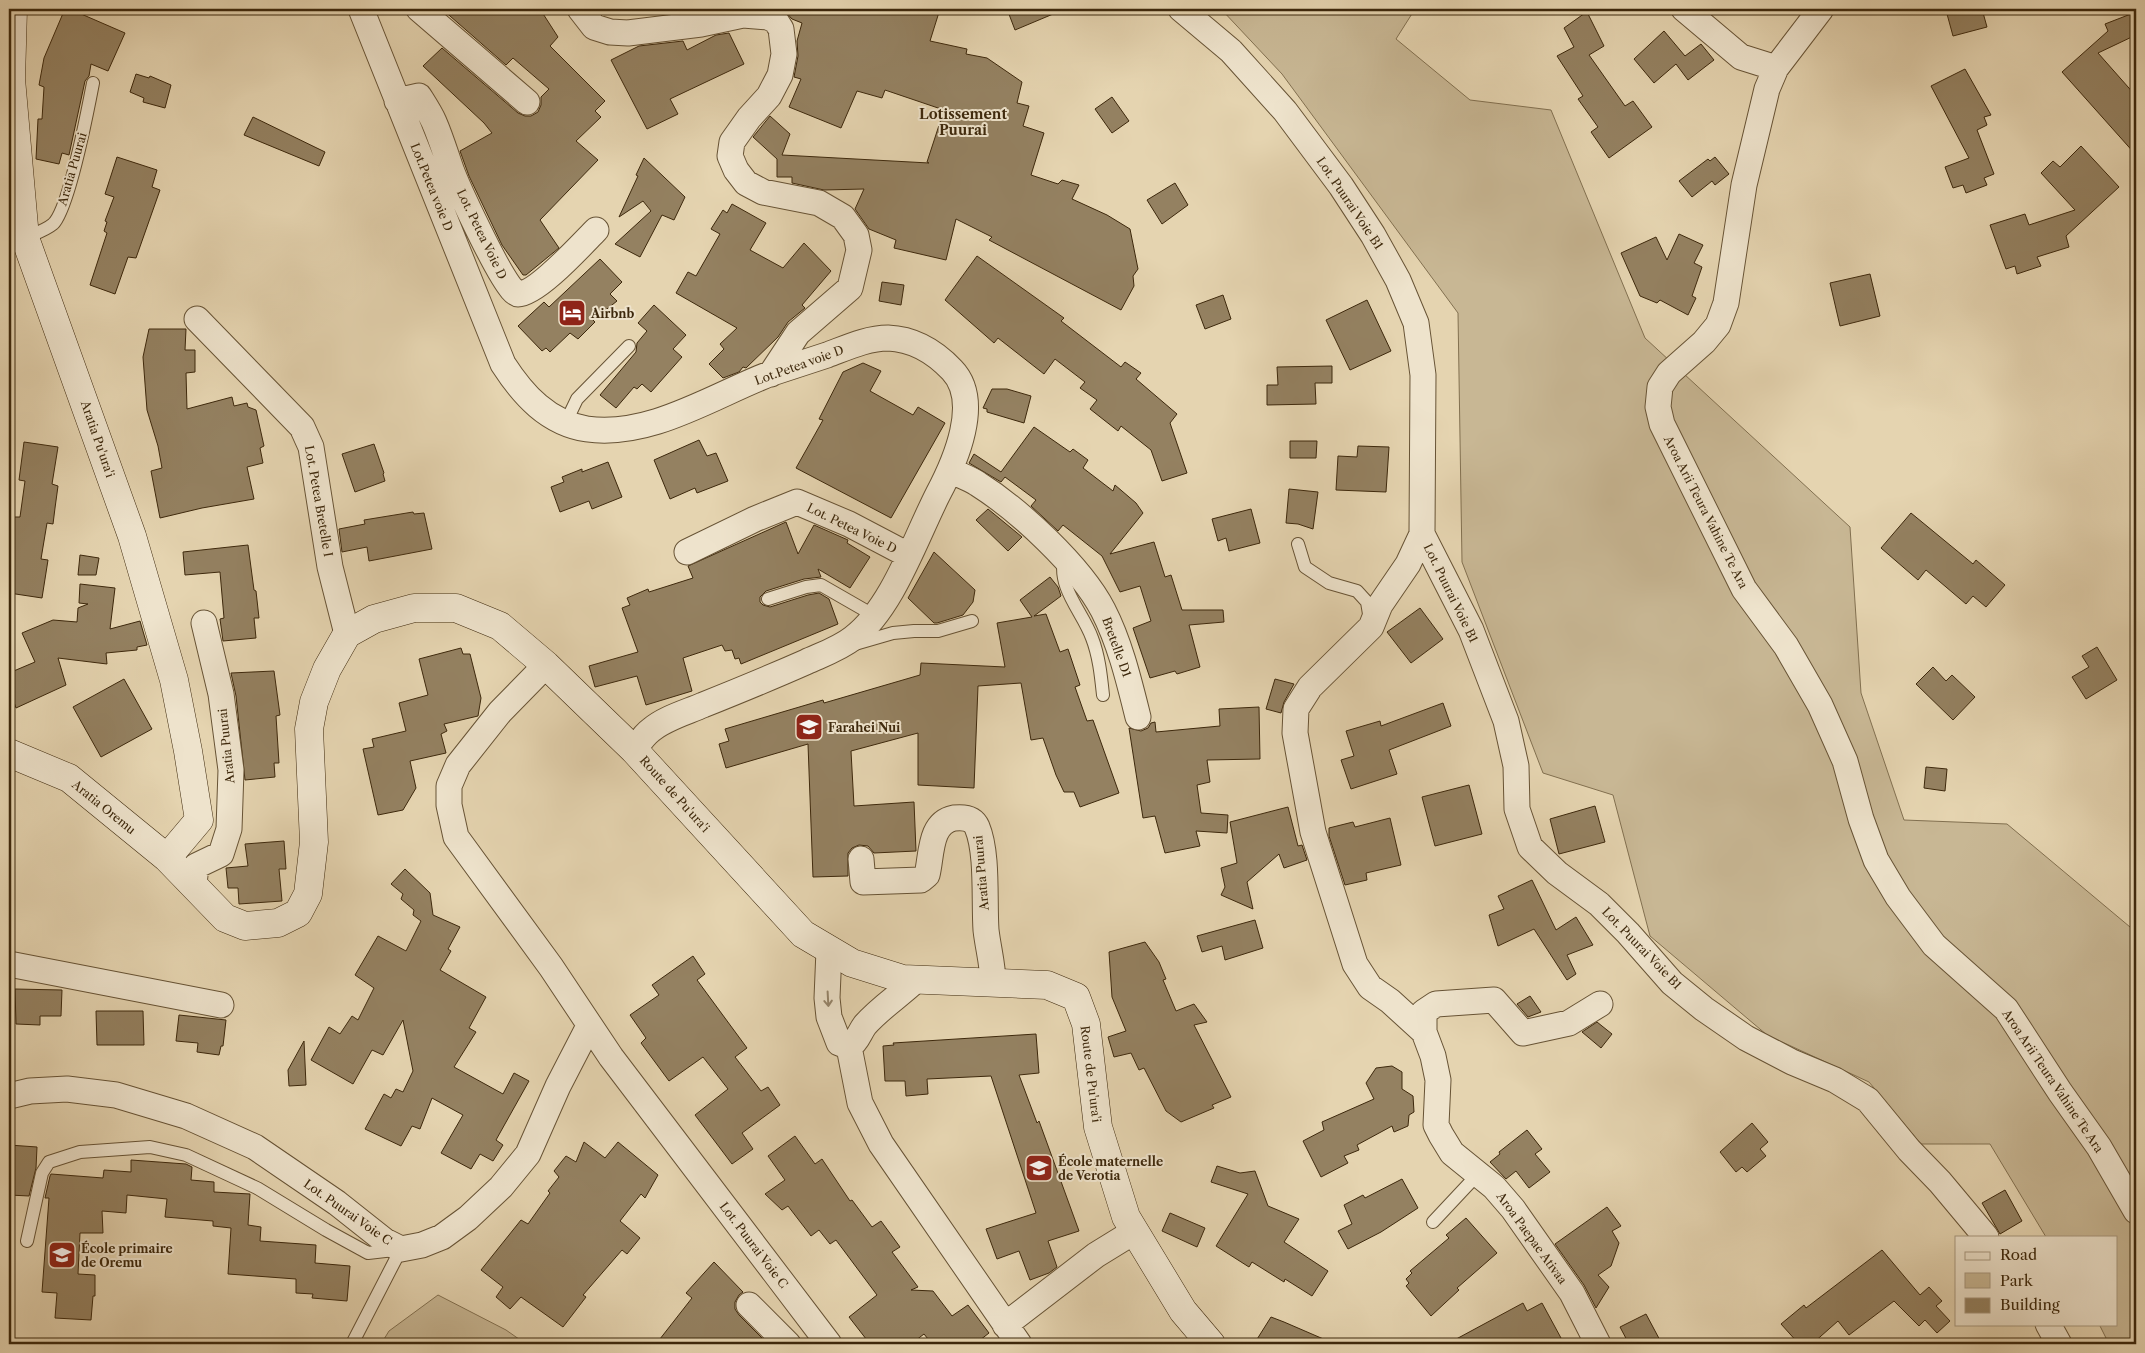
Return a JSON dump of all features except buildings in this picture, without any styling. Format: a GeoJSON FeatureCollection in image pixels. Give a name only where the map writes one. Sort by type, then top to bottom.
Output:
{"type":"FeatureCollection","features":[{"type":"Feature","properties":{"kind":"main road","name":"Aratia Pu'ura'i"},"geometry":{"type":"LineString","coordinates":[[13,9],[11,79],[25,238],[132,536],[174,680],[188,751],[198,820],[167,858]]}},
{"type":"Feature","properties":{"kind":"main road","name":"Route de Pu'ura'i"},"geometry":{"type":"LineString","coordinates":[[347,634],[374,619],[414,608],[456,608],[500,626],[546,665],[634,750],[803,934],[852,963],[903,979],[1047,985],[1076,997],[1086,1024],[1098,1126],[1126,1217],[1184,1311],[1211,1344]]}},
{"type":"Feature","properties":{"kind":"main road"},"geometry":{"type":"LineString","coordinates":[[167,858],[225,918],[245,926],[278,923],[298,913],[308,894],[314,842],[309,729],[314,702],[327,668],[347,634]]}},
{"type":"Feature","properties":{"kind":"main road","name":"Aratia Oremu"},"geometry":{"type":"LineString","coordinates":[[9,754],[69,778],[167,858]]}},
{"type":"Feature","properties":{"kind":"street","name":"Lot.Petea voie D"},"geometry":{"type":"LineString","coordinates":[[360,9],[502,364],[518,387],[534,404],[565,424],[587,429],[616,430],[637,427],[661,420],[771,374],[862,342],[886,338],[909,341],[928,349],[958,376],[964,395],[965,415],[961,438],[950,470],[888,596],[874,616],[853,638],[835,648],[651,729],[634,750]]}},
{"type":"Feature","properties":{"kind":"street"},"geometry":{"type":"LineString","coordinates":[[420,9],[527,102]]}},
{"type":"Feature","properties":{"kind":"street"},"geometry":{"type":"LineString","coordinates":[[580,9],[594,27],[610,32],[628,32],[701,24],[743,15],[768,17],[776,22],[781,29],[784,54],[780,75],[769,96],[749,118],[732,142],[730,156],[736,170],[746,183],[763,192],[818,203],[843,217],[856,235],[859,250],[850,288],[798,333],[771,374]]}},
{"type":"Feature","properties":{"kind":"street","name":"Lot. Puurai Voie B1"},"geometry":{"type":"LineString","coordinates":[[1181,9],[1231,51],[1285,111],[1341,186],[1374,235],[1398,280],[1416,322],[1423,375],[1422,534],[1408,564],[1380,605],[1371,627],[1310,686],[1296,709],[1294,733],[1313,832],[1355,964],[1370,988],[1390,1001],[1424,1032]]}},
{"type":"Feature","properties":{"kind":"street"},"geometry":{"type":"LineString","coordinates":[[1684,9],[1741,58],[1776,68]]}},
{"type":"Feature","properties":{"kind":"street","name":"Aroa Arii Teura Vahine Te Ara"},"geometry":{"type":"LineString","coordinates":[[1821,9],[1776,68],[1767,89],[1744,185],[1726,302],[1718,325],[1704,342],[1669,373],[1660,387],[1658,407],[1662,424],[1744,589],[1786,646],[1820,705],[1845,761],[1861,819],[1876,860],[1898,897],[1934,945],[2006,1009],[2060,1092],[2099,1147],[2136,1211]]}},
{"type":"Feature","properties":{"kind":"street","name":"Lot. Petea Voie D"},"geometry":{"type":"LineString","coordinates":[[397,101],[418,96],[434,121],[452,173],[505,282],[514,293],[518,294],[527,291],[558,269],[596,230]]}},
{"type":"Feature","properties":{"kind":"street","name":"Lot. Petea Bretelle I"},"geometry":{"type":"LineString","coordinates":[[197,319],[302,427],[311,447],[330,567],[347,634]]}},
{"type":"Feature","properties":{"kind":"street","name":"Bretelle D1"},"geometry":{"type":"LineString","coordinates":[[950,470],[976,483],[1002,501],[1037,531],[1085,584],[1102,608],[1123,660],[1138,718]]}},
{"type":"Feature","properties":{"kind":"street","name":"Lot. Petea Voie D"},"geometry":{"type":"LineString","coordinates":[[687,552],[755,519],[798,502],[849,524],[908,555]]}},
{"type":"Feature","properties":{"kind":"street","name":"Lot. Puurai Voie B1"},"geometry":{"type":"LineString","coordinates":[[1422,534],[1471,630],[1506,720],[1516,766],[1517,809],[1530,847],[1557,873],[1599,904],[1672,983],[1704,1009],[1746,1038],[1792,1062],[1835,1080],[1868,1100],[1909,1150],[1940,1182],[1985,1236]]}},
{"type":"Feature","properties":{"kind":"street","name":"Aratia Puurai"},"geometry":{"type":"LineString","coordinates":[[194,884],[196,866],[221,854],[229,829],[231,770],[221,694],[204,623]]}},
{"type":"Feature","properties":{"kind":"street","name":"Lot. Puurai Voie C"},"geometry":{"type":"LineString","coordinates":[[546,665],[500,712],[458,765],[449,786],[449,805],[456,838],[545,959],[589,1026],[642,1098],[829,1344]]}},
{"type":"Feature","properties":{"kind":"street","name":"Aratia Puurai"},"geometry":{"type":"LineString","coordinates":[[861,859],[863,882],[914,882],[921,880],[927,876],[934,833],[944,822],[950,819],[963,817],[972,820],[977,826],[982,847],[986,932],[993,983]]}},
{"type":"Feature","properties":{"kind":"street"},"geometry":{"type":"LineString","coordinates":[[829,950],[827,998],[829,1017],[839,1043],[849,1047]]}},
{"type":"Feature","properties":{"kind":"street"},"geometry":{"type":"LineString","coordinates":[[9,964],[221,1005]]}},
{"type":"Feature","properties":{"kind":"street"},"geometry":{"type":"LineString","coordinates":[[849,1047],[855,1043],[864,1026],[891,999],[916,980]]}},
{"type":"Feature","properties":{"kind":"street"},"geometry":{"type":"LineString","coordinates":[[1424,1032],[1424,1012],[1436,1004],[1494,1000],[1523,1033],[1570,1023],[1600,1004]]}},
{"type":"Feature","properties":{"kind":"street","name":"Lot. Puurai Voie C"},"geometry":{"type":"LineString","coordinates":[[9,1096],[30,1091],[67,1089],[116,1095],[186,1116],[254,1147],[337,1203],[385,1241],[401,1249],[422,1245],[442,1237],[468,1218],[501,1188],[528,1154],[558,1086],[589,1026]]}},
{"type":"Feature","properties":{"kind":"street","name":"Aroa Paepae Ativaa"},"geometry":{"type":"LineString","coordinates":[[1424,1032],[1434,1056],[1438,1080],[1436,1125],[1452,1152],[1494,1186],[1513,1209],[1572,1293],[1598,1344]]}},
{"type":"Feature","properties":{"kind":"street"},"geometry":{"type":"LineString","coordinates":[[849,1047],[860,1103],[865,1116],[881,1144],[1012,1335],[1096,1255],[1135,1231]]}},
{"type":"Feature","properties":{"kind":"street"},"geometry":{"type":"LineString","coordinates":[[749,1305],[788,1344]]}},
{"type":"Feature","properties":{"kind":"street"},"geometry":{"type":"LineString","coordinates":[[2049,1326],[2059,1344]]}},
{"type":"Feature","properties":{"kind":"lane","name":"Aratia Puurai"},"geometry":{"type":"LineString","coordinates":[[25,238],[54,224],[66,197],[82,137],[93,83]]}},
{"type":"Feature","properties":{"kind":"lane"},"geometry":{"type":"LineString","coordinates":[[565,424],[577,399],[629,346]]}},
{"type":"Feature","properties":{"kind":"lane"},"geometry":{"type":"LineString","coordinates":[[1298,544],[1306,567],[1329,583],[1357,591],[1367,602],[1371,627]]}},
{"type":"Feature","properties":{"kind":"lane","name":"Bretelle D1"},"geometry":{"type":"LineString","coordinates":[[1064,559],[1063,580],[1092,638],[1100,664],[1103,695]]}},
{"type":"Feature","properties":{"kind":"lane"},"geometry":{"type":"LineString","coordinates":[[768,599],[806,587],[821,585],[874,616]]}},
{"type":"Feature","properties":{"kind":"lane"},"geometry":{"type":"LineString","coordinates":[[835,648],[893,633],[914,630],[938,630],[972,621]]}},
{"type":"Feature","properties":{"kind":"lane"},"geometry":{"type":"LineString","coordinates":[[27,1240],[42,1173],[49,1162],[80,1152],[150,1147],[186,1155],[221,1170],[257,1188],[368,1253],[401,1249]]}},
{"type":"Feature","properties":{"kind":"lane"},"geometry":{"type":"LineString","coordinates":[[1433,1222],[1478,1174]]}},
{"type":"Feature","properties":{"kind":"lane"},"geometry":{"type":"LineString","coordinates":[[352,1344],[401,1249]]}},
{"type":"Feature","properties":{"kind":"green space"},"geometry":{"type":"Polygon","coordinates":[[[1221,9],[1415,9],[1396,39],[1470,100],[1551,110],[1645,338],[1850,527],[1861,693],[1904,820],[2007,824],[2136,932],[2136,1344],[2109,1344],[2100,1326],[2118,1326],[2118,1236],[2045,1236],[1990,1144],[1921,1144],[1869,1082],[1767,1035],[1650,936],[1613,795],[1543,773],[1462,562],[1458,313],[1282,74],[1221,9]]]}},
{"type":"Feature","properties":{"kind":"green space"},"geometry":{"type":"Polygon","coordinates":[[[438,1295],[506,1330],[526,1344],[381,1344],[389,1331],[438,1295]]]}},
{"type":"Feature","properties":{"kind":"place","name":"Airbnb"},"geometry":{"type":"Point","coordinates":[572,313]}},
{"type":"Feature","properties":{"kind":"place","name":"Farahei Nui"},"geometry":{"type":"Point","coordinates":[809,727]}},
{"type":"Feature","properties":{"kind":"place","name":"École maternelle de Verotia"},"geometry":{"type":"Point","coordinates":[1039,1168]}},
{"type":"Feature","properties":{"kind":"place","name":"École primaire de Oremu"},"geometry":{"type":"Point","coordinates":[62,1255]}},
{"type":"Feature","properties":{"kind":"district","name":"Lotissement Puurai"},"geometry":{"type":"Point","coordinates":[963,122]}}]}
